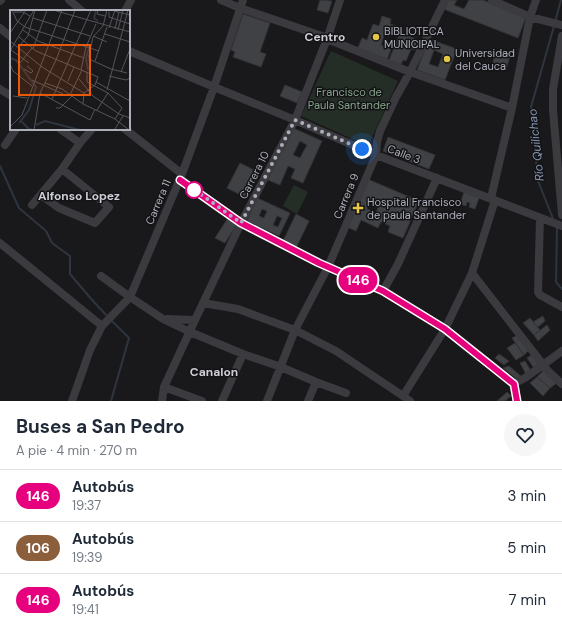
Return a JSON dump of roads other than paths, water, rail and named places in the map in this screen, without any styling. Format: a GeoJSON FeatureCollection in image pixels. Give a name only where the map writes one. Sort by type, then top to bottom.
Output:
{"type":"FeatureCollection","features":[{"type":"Feature","properties":{"kind":"street"},"geometry":{"type":"LineString","coordinates":[[69,0],[81,10]]}},
{"type":"Feature","properties":{"kind":"street"},"geometry":{"type":"LineString","coordinates":[[126,10],[131,0]]}},
{"type":"Feature","properties":{"kind":"street"},"geometry":{"type":"LineString","coordinates":[[222,0],[241,4],[410,72],[512,108]]}},
{"type":"Feature","properties":{"kind":"street","name":"Carrera 10"},"geometry":{"type":"LineString","coordinates":[[162,401],[164,387],[203,303],[241,223],[295,120],[327,39],[340,0]]}},
{"type":"Feature","properties":{"kind":"street","name":"Carrera 9"},"geometry":{"type":"LineString","coordinates":[[268,401],[295,330],[328,267],[376,155],[376,142],[380,130],[445,0]]}},
{"type":"Feature","properties":{"kind":"street"},"geometry":{"type":"LineString","coordinates":[[492,0],[532,17],[561,25]]}},
{"type":"Feature","properties":{"kind":"street"},"geometry":{"type":"LineString","coordinates":[[203,303],[238,309],[295,330],[336,351],[407,398],[445,329],[472,273],[493,199],[536,0]]}},
{"type":"Feature","properties":{"kind":"street","name":"Carrera 11"},"geometry":{"type":"LineString","coordinates":[[72,401],[90,350],[104,323],[130,297],[181,177],[214,87],[241,4]]}},
{"type":"Feature","properties":{"kind":"street"},"geometry":{"type":"LineString","coordinates":[[0,28],[10,36]]}},
{"type":"Feature","properties":{"kind":"street"},"geometry":{"type":"LineString","coordinates":[[562,36],[553,89],[553,110],[562,215]]}},
{"type":"Feature","properties":{"kind":"street","name":"Calle 3"},"geometry":{"type":"LineString","coordinates":[[130,51],[376,155],[561,225]]}},
{"type":"Feature","properties":{"kind":"street"},"geometry":{"type":"LineString","coordinates":[[0,89],[10,95]]}},
{"type":"Feature","properties":{"kind":"street"},"geometry":{"type":"LineString","coordinates":[[553,110],[562,114]]}},
{"type":"Feature","properties":{"kind":"street"},"geometry":{"type":"LineString","coordinates":[[5,145],[15,130]]}},
{"type":"Feature","properties":{"kind":"street"},"geometry":{"type":"LineString","coordinates":[[61,130],[80,143]]}},
{"type":"Feature","properties":{"kind":"street"},"geometry":{"type":"LineString","coordinates":[[32,205],[91,130]]}},
{"type":"Feature","properties":{"kind":"street"},"geometry":{"type":"LineString","coordinates":[[126,130],[181,177],[241,223],[328,267],[383,291],[445,329],[514,384],[517,401]]}},
{"type":"Feature","properties":{"kind":"street"},"geometry":{"type":"LineString","coordinates":[[41,194],[59,208],[95,223],[109,207],[62,168]]}},
{"type":"Feature","properties":{"kind":"street"},"geometry":{"type":"LineString","coordinates":[[383,291],[398,264],[437,178]]}},
{"type":"Feature","properties":{"kind":"street"},"geometry":{"type":"LineString","coordinates":[[542,219],[538,292],[540,295],[562,307]]}},
{"type":"Feature","properties":{"kind":"street"},"geometry":{"type":"LineString","coordinates":[[0,243],[104,323]]}},
{"type":"Feature","properties":{"kind":"street"},"geometry":{"type":"LineString","coordinates":[[472,273],[543,365],[562,384]]}},
{"type":"Feature","properties":{"kind":"street"},"geometry":{"type":"LineString","coordinates":[[101,276],[163,319],[190,332],[346,393]]}},
{"type":"Feature","properties":{"kind":"street"},"geometry":{"type":"LineString","coordinates":[[163,319],[195,320]]}},
{"type":"Feature","properties":{"kind":"street"},"geometry":{"type":"LineString","coordinates":[[514,384],[525,378],[562,351]]}},
{"type":"Feature","properties":{"kind":"street"},"geometry":{"type":"LineString","coordinates":[[222,401],[243,354]]}},
{"type":"Feature","properties":{"kind":"street"},"geometry":{"type":"LineString","coordinates":[[308,401],[316,382]]}},
{"type":"Feature","properties":{"kind":"street"},"geometry":{"type":"LineString","coordinates":[[164,387],[202,401]]}},
{"type":"Feature","properties":{"kind":"waterway","name":"Río Quilichao"},"geometry":{"type":"LineString","coordinates":[[555,22],[561,0]]}},
{"type":"Feature","properties":{"kind":"waterway","name":"Río Quilichao"},"geometry":{"type":"LineString","coordinates":[[554,26],[531,107],[538,181],[554,221]]}},
{"type":"Feature","properties":{"kind":"waterway"},"geometry":{"type":"LineString","coordinates":[[0,166],[19,208],[46,231],[52,243],[70,256],[70,274],[108,317]]}},
{"type":"Feature","properties":{"kind":"waterway","name":"Río Quilichao"},"geometry":{"type":"LineString","coordinates":[[557,227],[556,282],[562,289]]}},
{"type":"Feature","properties":{"kind":"waterway"},"geometry":{"type":"LineString","coordinates":[[111,320],[129,338],[111,401]]}},
{"type":"Feature","properties":{"kind":"place","name":"BIBLIOTECA MUNICIPAL"},"geometry":{"type":"Point","coordinates":[376,37]}},
{"type":"Feature","properties":{"kind":"place","name":"Universidad del Cauca"},"geometry":{"type":"Point","coordinates":[447,59]}},
{"type":"Feature","properties":{"kind":"place","name":"Hospital Francisco de paula Santander"},"geometry":{"type":"Point","coordinates":[358,208]}},
{"type":"Feature","properties":{"kind":"district","name":"Centro"},"geometry":{"type":"Point","coordinates":[325,37]}},
{"type":"Feature","properties":{"kind":"district","name":"Alfonso Lopez"},"geometry":{"type":"Point","coordinates":[79,196]}},
{"type":"Feature","properties":{"kind":"district","name":"Canalon"},"geometry":{"type":"Point","coordinates":[214,372]}},
{"type":"Feature","properties":{"kind":"park label","name":"Francisco de Paula Santander"},"geometry":{"type":"Point","coordinates":[349,98]}}]}
